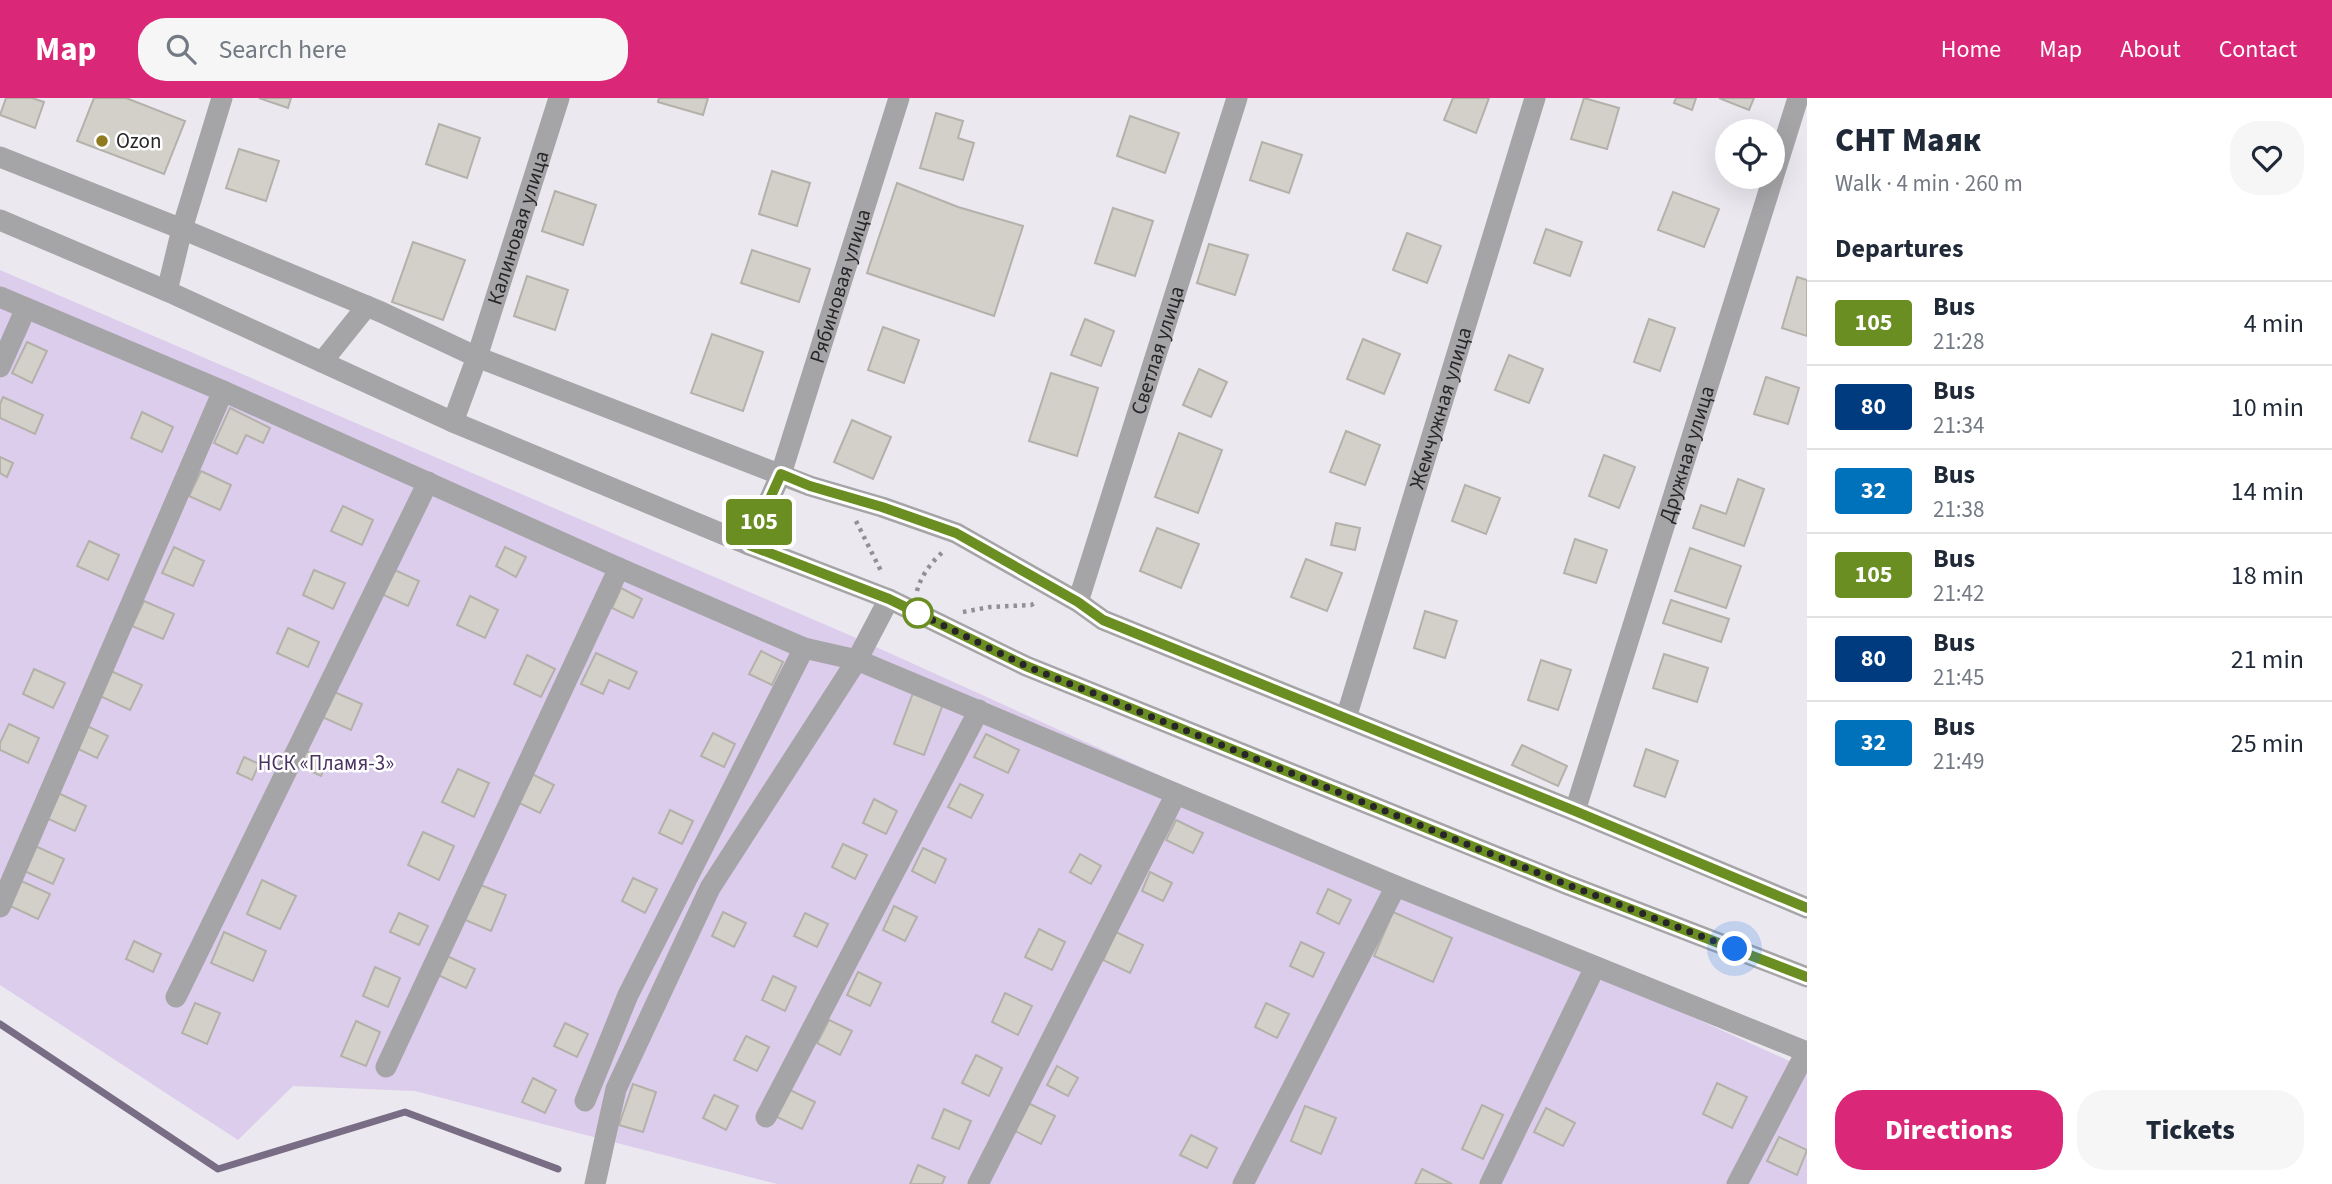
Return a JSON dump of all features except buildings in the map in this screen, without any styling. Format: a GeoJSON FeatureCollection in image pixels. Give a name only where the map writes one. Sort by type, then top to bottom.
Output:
{"type":"FeatureCollection","features":[{"type":"Feature","properties":{"kind":"street"},"geometry":{"type":"LineString","coordinates":[[167,291],[182,229],[222,98]]}},
{"type":"Feature","properties":{"kind":"street","name":"Калиновая улица"},"geometry":{"type":"LineString","coordinates":[[453,422],[477,357],[559,98]]}},
{"type":"Feature","properties":{"kind":"street","name":"Рябиновая улица"},"geometry":{"type":"LineString","coordinates":[[749,545],[781,474],[899,98]]}},
{"type":"Feature","properties":{"kind":"street","name":"Светлая улица"},"geometry":{"type":"LineString","coordinates":[[1078,602],[1237,98]]}},
{"type":"Feature","properties":{"kind":"street","name":"Жемчужная улица"},"geometry":{"type":"LineString","coordinates":[[1346,718],[1535,98]]}},
{"type":"Feature","properties":{"kind":"street","name":"Дружная улица"},"geometry":{"type":"LineString","coordinates":[[1575,811],[1798,98]]}},
{"type":"Feature","properties":{"kind":"street"},"geometry":{"type":"LineString","coordinates":[[0,157],[368,306],[477,357],[781,474],[962,536],[1078,602],[1103,620],[1807,908]]}},
{"type":"Feature","properties":{"kind":"street"},"geometry":{"type":"LineString","coordinates":[[0,220],[167,291],[453,422],[749,545],[887,589],[1026,666],[1568,885],[1807,977]]}},
{"type":"Feature","properties":{"kind":"street"},"geometry":{"type":"LineString","coordinates":[[0,297],[223,391],[804,648],[857,660],[1396,886],[1807,1052],[1737,1184]]}},
{"type":"Feature","properties":{"kind":"street"},"geometry":{"type":"LineString","coordinates":[[322,362],[368,306]]}},
{"type":"Feature","properties":{"kind":"street"},"geometry":{"type":"LineString","coordinates":[[0,367],[26,308]]}},
{"type":"Feature","properties":{"kind":"street"},"geometry":{"type":"LineString","coordinates":[[0,906],[223,391]]}},
{"type":"Feature","properties":{"kind":"street"},"geometry":{"type":"LineString","coordinates":[[176,997],[428,482]]}},
{"type":"Feature","properties":{"kind":"street"},"geometry":{"type":"LineString","coordinates":[[386,1068],[620,568]]}},
{"type":"Feature","properties":{"kind":"street"},"geometry":{"type":"LineString","coordinates":[[595,1184],[616,1089],[710,888],[857,660],[887,589]]}},
{"type":"Feature","properties":{"kind":"street"},"geometry":{"type":"LineString","coordinates":[[585,1101],[628,995],[804,648]]}},
{"type":"Feature","properties":{"kind":"street"},"geometry":{"type":"LineString","coordinates":[[766,1117],[979,710]]}},
{"type":"Feature","properties":{"kind":"street"},"geometry":{"type":"LineString","coordinates":[[978,1184],[1176,794]]}},
{"type":"Feature","properties":{"kind":"street"},"geometry":{"type":"LineString","coordinates":[[1243,1184],[1396,886]]}},
{"type":"Feature","properties":{"kind":"street"},"geometry":{"type":"LineString","coordinates":[[1489,1184],[1595,967]]}},
{"type":"Feature","properties":{"kind":"path"},"geometry":{"type":"LineString","coordinates":[[844,495],[887,589]]}},
{"type":"Feature","properties":{"kind":"path"},"geometry":{"type":"LineString","coordinates":[[927,598],[916,593],[920,581],[937,556],[962,536]]}},
{"type":"Feature","properties":{"kind":"path"},"geometry":{"type":"LineString","coordinates":[[957,614],[990,607],[1031,605],[1059,591]]}},
{"type":"Feature","properties":{"kind":"green space","name":"НСК «Пламя-3»"},"geometry":{"type":"Polygon","coordinates":[[[0,270],[854,637],[1807,1069],[1807,1184],[777,1184],[415,1091],[293,1086],[238,1140],[0,985],[0,270]]]}},
{"type":"Feature","properties":{"kind":"waterway"},"geometry":{"type":"LineString","coordinates":[[0,1024],[218,1169],[405,1112],[558,1169]]}},
{"type":"Feature","properties":{"kind":"bus line","name":"105"},"geometry":{"type":"LineString","coordinates":[[1807,908],[1103,620],[1078,602],[956,533],[882,507],[810,486],[781,474],[749,545],[889,599],[1026,666],[1568,885],[1807,977]]}},
{"type":"Feature","properties":{"kind":"place","name":"Ozon"},"geometry":{"type":"Point","coordinates":[102,141]}},
{"type":"Feature","properties":{"kind":"route"},"geometry":{"type":"LineString","coordinates":[[918,613],[914,611],[1026,666],[1568,885],[1735,949]]}}]}
